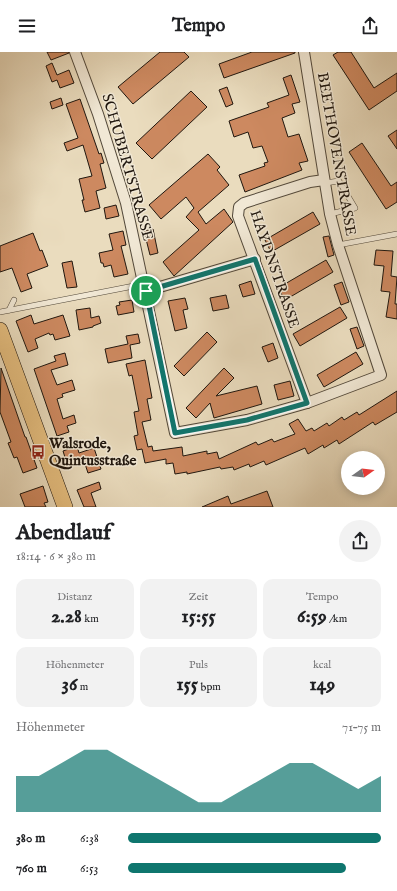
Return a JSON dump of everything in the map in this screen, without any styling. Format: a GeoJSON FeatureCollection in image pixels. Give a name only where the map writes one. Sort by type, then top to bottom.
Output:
{"type":"FeatureCollection","features":[{"type":"Feature","properties":{"kind":"main road"},"geometry":{"type":"LineString","coordinates":[[0,333],[65,507]]}},
{"type":"Feature","properties":{"kind":"street","name":"SCHUBERTSTRASSE"},"geometry":{"type":"LineString","coordinates":[[75,52],[98,114],[126,203],[175,433],[247,420],[307,403]]}},
{"type":"Feature","properties":{"kind":"street","name":"BEETHOVENSTRASSE"},"geometry":{"type":"LineString","coordinates":[[304,52],[330,214],[338,245],[381,375],[307,403]]}},
{"type":"Feature","properties":{"kind":"street","name":"HAYDNSTRASSE"},"geometry":{"type":"LineString","coordinates":[[307,403],[238,216],[239,207],[244,203],[310,182],[325,181]]}},
{"type":"Feature","properties":{"kind":"street"},"geometry":{"type":"LineString","coordinates":[[145,288],[255,259]]}},
{"type":"Feature","properties":{"kind":"lane"},"geometry":{"type":"LineString","coordinates":[[325,181],[339,181],[355,208],[330,214]]}},
{"type":"Feature","properties":{"kind":"lane"},"geometry":{"type":"LineString","coordinates":[[338,245],[397,234]]}},
{"type":"Feature","properties":{"kind":"lane"},"geometry":{"type":"LineString","coordinates":[[0,312],[145,288]]}},
{"type":"Feature","properties":{"kind":"lane"},"geometry":{"type":"LineString","coordinates":[[9,310],[14,300]]}},
{"type":"Feature","properties":{"kind":"building"},"geometry":{"type":"Polygon","coordinates":[[[47,52],[69,52],[69,53],[51,60],[47,52]]]}},
{"type":"Feature","properties":{"kind":"building"},"geometry":{"type":"Polygon","coordinates":[[[160,52],[184,52],[189,57],[133,104],[118,87],[160,52]]]}},
{"type":"Feature","properties":{"kind":"building"},"geometry":{"type":"Polygon","coordinates":[[[252,52],[295,53],[224,78],[219,64],[252,52]]]}},
{"type":"Feature","properties":{"kind":"building"},"geometry":{"type":"Polygon","coordinates":[[[338,52],[351,52],[374,88],[397,73],[397,91],[369,110],[333,55],[338,52]]]}},
{"type":"Feature","properties":{"kind":"building"},"geometry":{"type":"Polygon","coordinates":[[[52,63],[57,75],[69,70],[74,83],[60,88],[57,80],[52,82],[46,66],[52,63]]]}},
{"type":"Feature","properties":{"kind":"building"},"geometry":{"type":"Polygon","coordinates":[[[291,75],[300,102],[292,104],[295,113],[282,118],[288,137],[299,134],[308,161],[299,163],[302,170],[245,192],[239,175],[265,166],[264,163],[268,162],[262,146],[253,148],[248,132],[234,137],[229,121],[269,107],[267,103],[289,95],[283,78],[291,75]]]}},
{"type":"Feature","properties":{"kind":"building"},"geometry":{"type":"Polygon","coordinates":[[[227,87],[233,104],[226,107],[219,90],[227,87]]]}},
{"type":"Feature","properties":{"kind":"building"},"geometry":{"type":"Polygon","coordinates":[[[191,91],[207,107],[152,159],[136,143],[191,91]]]}},
{"type":"Feature","properties":{"kind":"building"},"geometry":{"type":"Polygon","coordinates":[[[61,98],[63,105],[52,109],[50,102],[61,98]]]}},
{"type":"Feature","properties":{"kind":"building"},"geometry":{"type":"Polygon","coordinates":[[[80,99],[99,154],[101,153],[104,163],[100,164],[106,188],[96,191],[100,208],[85,212],[79,179],[92,176],[83,145],[67,151],[64,143],[78,138],[66,104],[80,99]]]}},
{"type":"Feature","properties":{"kind":"building"},"geometry":{"type":"Polygon","coordinates":[[[397,130],[397,149],[388,136],[397,130]]]}},
{"type":"Feature","properties":{"kind":"building"},"geometry":{"type":"Polygon","coordinates":[[[362,143],[391,186],[397,182],[397,202],[386,209],[349,152],[362,143]]]}},
{"type":"Feature","properties":{"kind":"building"},"geometry":{"type":"Polygon","coordinates":[[[208,154],[220,167],[217,170],[229,185],[198,212],[206,224],[224,209],[233,222],[174,276],[163,262],[199,230],[186,217],[194,208],[186,197],[161,219],[149,205],[208,154]]]}},
{"type":"Feature","properties":{"kind":"building"},"geometry":{"type":"Polygon","coordinates":[[[116,205],[119,216],[106,219],[104,208],[116,205]]]}},
{"type":"Feature","properties":{"kind":"building"},"geometry":{"type":"Polygon","coordinates":[[[313,212],[320,224],[271,252],[265,240],[313,212]]]}},
{"type":"Feature","properties":{"kind":"building"},"geometry":{"type":"Polygon","coordinates":[[[153,229],[158,253],[150,255],[144,231],[153,229]]]}},
{"type":"Feature","properties":{"kind":"building"},"geometry":{"type":"Polygon","coordinates":[[[123,231],[126,245],[121,246],[128,274],[114,277],[111,265],[104,267],[103,263],[101,263],[99,253],[113,250],[109,234],[123,231]]]}},
{"type":"Feature","properties":{"kind":"building"},"geometry":{"type":"Polygon","coordinates":[[[33,233],[48,266],[27,274],[32,288],[21,292],[12,268],[0,272],[0,246],[33,233]]]}},
{"type":"Feature","properties":{"kind":"building"},"geometry":{"type":"Polygon","coordinates":[[[329,236],[334,255],[328,257],[323,237],[329,236]]]}},
{"type":"Feature","properties":{"kind":"building"},"geometry":{"type":"Polygon","coordinates":[[[376,250],[393,251],[391,276],[397,277],[395,304],[397,304],[397,319],[386,317],[390,292],[381,291],[384,266],[374,265],[376,250]]]}},
{"type":"Feature","properties":{"kind":"building"},"geometry":{"type":"Polygon","coordinates":[[[326,260],[333,272],[285,300],[278,288],[326,260]]]}},
{"type":"Feature","properties":{"kind":"building"},"geometry":{"type":"Polygon","coordinates":[[[72,261],[77,287],[67,288],[62,263],[72,261]]]}},
{"type":"Feature","properties":{"kind":"building"},"geometry":{"type":"Polygon","coordinates":[[[251,281],[255,294],[243,297],[239,285],[251,281]]]}},
{"type":"Feature","properties":{"kind":"building"},"geometry":{"type":"Polygon","coordinates":[[[342,282],[349,302],[341,305],[334,285],[342,282]]]}},
{"type":"Feature","properties":{"kind":"building"},"geometry":{"type":"Polygon","coordinates":[[[226,295],[229,308],[213,311],[210,298],[226,295]]]}},
{"type":"Feature","properties":{"kind":"building"},"geometry":{"type":"Polygon","coordinates":[[[185,298],[188,309],[183,310],[187,328],[175,331],[168,301],[185,298]]]}},
{"type":"Feature","properties":{"kind":"building"},"geometry":{"type":"Polygon","coordinates":[[[132,300],[134,312],[118,315],[116,306],[120,305],[119,302],[132,300]]]}},
{"type":"Feature","properties":{"kind":"building"},"geometry":{"type":"Polygon","coordinates":[[[340,307],[347,318],[300,346],[293,334],[340,307]]]}},
{"type":"Feature","properties":{"kind":"building"},"geometry":{"type":"Polygon","coordinates":[[[90,308],[91,318],[99,316],[101,323],[93,327],[79,330],[76,310],[90,308]]]}},
{"type":"Feature","properties":{"kind":"building"},"geometry":{"type":"Polygon","coordinates":[[[31,315],[34,324],[63,315],[70,336],[55,340],[53,334],[50,335],[49,333],[35,339],[38,348],[28,352],[16,321],[31,315]]]}},
{"type":"Feature","properties":{"kind":"building"},"geometry":{"type":"Polygon","coordinates":[[[357,327],[364,346],[357,349],[350,329],[357,327]]]}},
{"type":"Feature","properties":{"kind":"building"},"geometry":{"type":"Polygon","coordinates":[[[207,332],[217,342],[184,376],[174,366],[207,332]]]}},
{"type":"Feature","properties":{"kind":"building"},"geometry":{"type":"Polygon","coordinates":[[[138,334],[140,343],[130,345],[132,358],[108,363],[105,349],[128,344],[126,336],[138,334]]]}},
{"type":"Feature","properties":{"kind":"building"},"geometry":{"type":"Polygon","coordinates":[[[273,343],[278,358],[268,362],[262,347],[273,343]]]}},
{"type":"Feature","properties":{"kind":"building"},"geometry":{"type":"Polygon","coordinates":[[[356,352],[363,364],[324,387],[317,375],[356,352]]]}},
{"type":"Feature","properties":{"kind":"building"},"geometry":{"type":"Polygon","coordinates":[[[65,353],[68,365],[51,370],[57,385],[72,380],[75,390],[62,394],[63,397],[57,399],[63,419],[74,415],[76,423],[67,426],[69,432],[57,436],[34,369],[56,361],[54,356],[65,353]]]}},
{"type":"Feature","properties":{"kind":"building"},"geometry":{"type":"Polygon","coordinates":[[[145,360],[152,398],[147,399],[151,420],[142,422],[148,447],[152,446],[153,451],[182,447],[183,456],[207,451],[207,454],[217,452],[219,459],[256,442],[258,445],[272,439],[274,442],[295,434],[289,424],[298,419],[306,431],[312,428],[314,431],[327,423],[329,426],[342,417],[344,420],[357,412],[359,415],[397,391],[397,412],[375,425],[373,422],[339,444],[337,440],[324,448],[323,445],[308,454],[305,448],[266,465],[264,461],[250,467],[249,464],[234,470],[233,467],[221,469],[220,467],[187,474],[187,472],[175,474],[173,463],[166,464],[166,459],[145,463],[142,449],[137,450],[134,436],[138,435],[134,412],[139,411],[132,375],[129,376],[126,364],[145,360]]]}},
{"type":"Feature","properties":{"kind":"building"},"geometry":{"type":"Polygon","coordinates":[[[1,368],[37,468],[23,473],[17,457],[14,458],[8,443],[11,442],[0,412],[1,368]]]}},
{"type":"Feature","properties":{"kind":"building"},"geometry":{"type":"Polygon","coordinates":[[[224,368],[234,378],[216,396],[257,386],[262,404],[214,418],[210,403],[196,418],[186,408],[224,368]]]}},
{"type":"Feature","properties":{"kind":"building"},"geometry":{"type":"Polygon","coordinates":[[[290,381],[294,396],[278,400],[274,385],[290,381]]]}},
{"type":"Feature","properties":{"kind":"building"},"geometry":{"type":"Polygon","coordinates":[[[77,446],[79,453],[94,448],[101,469],[88,473],[84,461],[68,467],[63,451],[77,446]]]}},
{"type":"Feature","properties":{"kind":"building"},"geometry":{"type":"Polygon","coordinates":[[[99,482],[101,489],[91,493],[96,507],[84,507],[77,490],[99,482]]]}},
{"type":"Feature","properties":{"kind":"building"},"geometry":{"type":"Polygon","coordinates":[[[43,486],[48,502],[44,503],[46,507],[25,507],[20,494],[43,486]]]}},
{"type":"Feature","properties":{"kind":"building"},"geometry":{"type":"Polygon","coordinates":[[[267,491],[273,507],[202,507],[228,496],[231,504],[267,491]]]}},
{"type":"Feature","properties":{"kind":"place","name":"Walsrode, Quintusstraße"},"geometry":{"type":"Point","coordinates":[38,452]}},
{"type":"Feature","properties":{"kind":"route"},"geometry":{"type":"LineString","coordinates":[[255,259],[307,403],[247,420],[175,433],[146,291],[255,259]]}}]}
